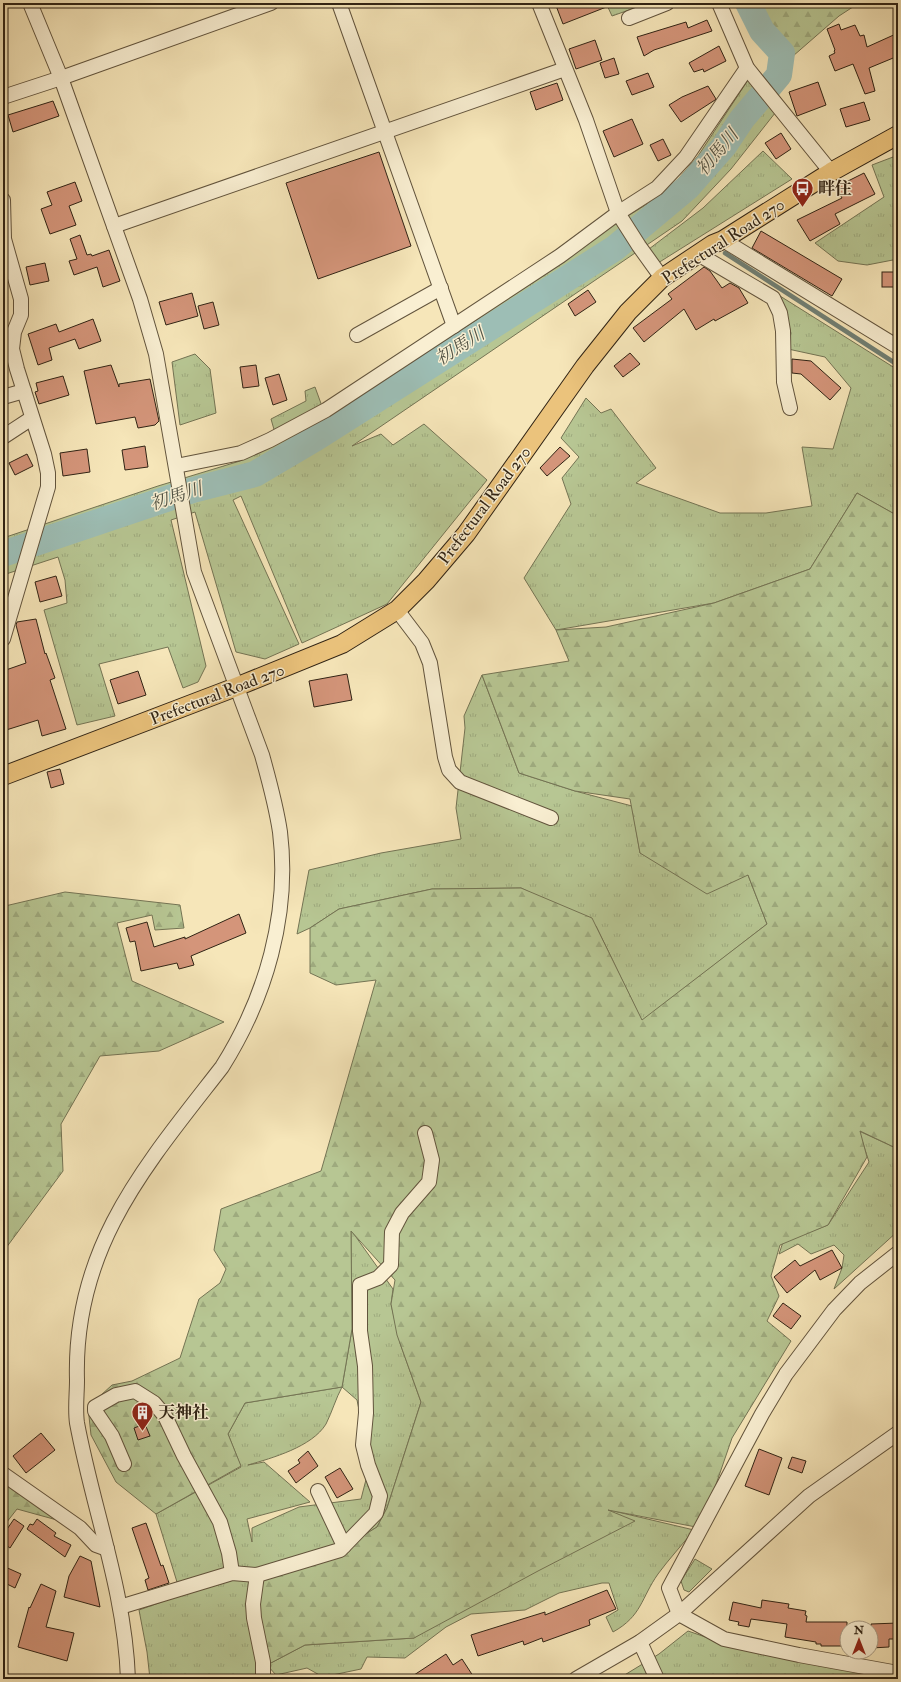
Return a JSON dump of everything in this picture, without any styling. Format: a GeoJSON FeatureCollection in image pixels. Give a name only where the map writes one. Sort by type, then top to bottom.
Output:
{"type":"FeatureCollection","features":[{"type":"Feature","properties":{"kind":"main road","name":"Prefectural Road 270"},"geometry":{"type":"LineString","coordinates":[[3,776],[236,687],[342,644],[397,610],[426,581],[466,534],[585,366],[628,312],[662,278],[713,244],[723,240],[831,172],[898,136]]}},
{"type":"Feature","properties":{"kind":"street"},"geometry":{"type":"LineString","coordinates":[[30,3],[61,78],[140,299],[156,354],[194,572],[262,755],[280,833],[280,909],[270,960],[262,986],[248,1018],[222,1067],[153,1155],[135,1182],[104,1241],[85,1294],[76,1355],[77,1421],[120,1607],[126,1649],[128,1679]]}},
{"type":"Feature","properties":{"kind":"street"},"geometry":{"type":"LineString","coordinates":[[3,97],[61,78],[271,3]]}},
{"type":"Feature","properties":{"kind":"street"},"geometry":{"type":"LineString","coordinates":[[339,3],[454,326]]}},
{"type":"Feature","properties":{"kind":"street"},"geometry":{"type":"LineString","coordinates":[[539,3],[586,120],[620,215],[638,246],[662,278]]}},
{"type":"Feature","properties":{"kind":"street"},"geometry":{"type":"LineString","coordinates":[[629,18],[667,3]]}},
{"type":"Feature","properties":{"kind":"street"},"geometry":{"type":"LineString","coordinates":[[719,3],[749,71],[831,172]]}},
{"type":"Feature","properties":{"kind":"street"},"geometry":{"type":"LineString","coordinates":[[114,226],[565,70]]}},
{"type":"Feature","properties":{"kind":"street"},"geometry":{"type":"LineString","coordinates":[[177,470],[241,453],[270,440],[326,410],[620,215],[657,188],[686,157],[749,71]]}},
{"type":"Feature","properties":{"kind":"street"},"geometry":{"type":"LineString","coordinates":[[3,200],[4,239],[21,299],[21,315],[9,328],[12,349],[16,369],[48,473],[48,487],[3,639]]}},
{"type":"Feature","properties":{"kind":"street"},"geometry":{"type":"LineString","coordinates":[[723,240],[898,347]]}},
{"type":"Feature","properties":{"kind":"street"},"geometry":{"type":"LineString","coordinates":[[698,254],[774,298],[780,313],[783,331],[784,382],[790,408]]}},
{"type":"Feature","properties":{"kind":"street"},"geometry":{"type":"LineString","coordinates":[[357,335],[441,288]]}},
{"type":"Feature","properties":{"kind":"street"},"geometry":{"type":"LineString","coordinates":[[3,397],[24,391]]}},
{"type":"Feature","properties":{"kind":"street"},"geometry":{"type":"LineString","coordinates":[[3,437],[32,418]]}},
{"type":"Feature","properties":{"kind":"street"},"geometry":{"type":"LineString","coordinates":[[397,610],[422,643],[430,663],[445,757],[449,770],[460,782],[551,818]]}},
{"type":"Feature","properties":{"kind":"street"},"geometry":{"type":"LineString","coordinates":[[120,1607],[232,1573],[257,1575],[340,1550],[376,1514],[380,1496],[368,1465],[363,1445],[366,1413],[364,1366],[360,1331],[360,1285],[378,1278],[391,1265],[392,1232],[402,1213],[429,1182],[432,1160],[425,1133]]}},
{"type":"Feature","properties":{"kind":"street"},"geometry":{"type":"LineString","coordinates":[[898,1253],[860,1283],[834,1310],[786,1374],[762,1414],[669,1588],[679,1614],[724,1639],[799,1655],[898,1673]]}},
{"type":"Feature","properties":{"kind":"street"},"geometry":{"type":"LineString","coordinates":[[124,1464],[112,1436],[96,1411],[96,1407],[116,1395],[135,1391],[154,1403],[165,1416],[184,1456],[220,1522],[229,1553],[232,1573]]}},
{"type":"Feature","properties":{"kind":"street"},"geometry":{"type":"LineString","coordinates":[[576,1679],[640,1642],[679,1614],[809,1496],[898,1433]]}},
{"type":"Feature","properties":{"kind":"street"},"geometry":{"type":"LineString","coordinates":[[3,1474],[80,1528],[96,1545],[107,1549]]}},
{"type":"Feature","properties":{"kind":"street"},"geometry":{"type":"LineString","coordinates":[[318,1491],[344,1546]]}},
{"type":"Feature","properties":{"kind":"street"},"geometry":{"type":"LineString","coordinates":[[257,1575],[253,1604],[254,1618],[263,1662],[263,1679]]}},
{"type":"Feature","properties":{"kind":"street"},"geometry":{"type":"LineString","coordinates":[[640,1642],[657,1679]]}},
{"type":"Feature","properties":{"kind":"green space"},"geometry":{"type":"Polygon","coordinates":[[[606,3],[649,3],[612,16],[606,3]]]}},
{"type":"Feature","properties":{"kind":"green space"},"geometry":{"type":"Polygon","coordinates":[[[741,3],[859,3],[839,16],[785,63],[741,3]]]}},
{"type":"Feature","properties":{"kind":"green space"},"geometry":{"type":"Polygon","coordinates":[[[752,74],[779,108],[731,169],[682,221],[352,446],[381,434],[393,445],[424,424],[487,480],[387,604],[302,643],[241,496],[233,500],[299,644],[265,659],[236,652],[195,512],[171,520],[206,666],[198,682],[183,688],[168,647],[99,664],[115,716],[77,725],[44,610],[67,603],[65,580],[58,557],[3,575],[3,538],[158,486],[240,461],[459,332],[615,224],[668,191],[698,156],[752,74]]]}},
{"type":"Feature","properties":{"kind":"green space"},"geometry":{"type":"Polygon","coordinates":[[[763,151],[792,179],[658,263],[649,249],[703,208],[763,151]]]}},
{"type":"Feature","properties":{"kind":"green space"},"geometry":{"type":"Polygon","coordinates":[[[893,157],[898,171],[898,259],[867,265],[838,261],[815,243],[884,197],[872,165],[893,157]]]}},
{"type":"Feature","properties":{"kind":"green space"},"geometry":{"type":"Polygon","coordinates":[[[780,296],[898,370],[898,516],[857,493],[810,569],[714,603],[556,630],[524,578],[571,504],[562,478],[579,457],[561,438],[586,398],[601,413],[611,409],[656,468],[636,483],[720,513],[766,513],[812,506],[802,447],[833,449],[851,388],[825,357],[788,349],[791,333],[780,296]]]}},
{"type":"Feature","properties":{"kind":"green space"},"geometry":{"type":"Polygon","coordinates":[[[195,354],[210,369],[216,413],[180,425],[172,362],[195,354]]]}},
{"type":"Feature","properties":{"kind":"green space"},"geometry":{"type":"Polygon","coordinates":[[[315,387],[323,409],[275,433],[271,419],[306,401],[305,391],[315,387]]]}},
{"type":"Feature","properties":{"kind":"green space"},"geometry":{"type":"Polygon","coordinates":[[[857,493],[898,516],[898,1149],[860,1131],[867,1157],[828,1225],[780,1245],[771,1276],[779,1296],[767,1321],[791,1341],[732,1438],[701,1528],[608,1510],[635,1521],[414,1638],[305,1645],[267,1665],[256,1585],[266,1572],[340,1550],[377,1527],[387,1508],[421,1402],[397,1335],[391,1304],[395,1280],[351,1231],[352,1329],[342,1387],[245,1403],[228,1434],[241,1466],[156,1514],[116,1482],[91,1435],[88,1407],[112,1385],[132,1381],[180,1358],[199,1299],[220,1283],[226,1269],[214,1250],[221,1209],[321,1171],[376,980],[336,985],[310,973],[310,928],[339,909],[432,889],[521,888],[592,918],[642,1020],[767,924],[748,875],[707,894],[640,853],[630,799],[575,791],[519,773],[482,675],[569,661],[556,630],[606,627],[714,603],[810,569],[857,493]]]}},
{"type":"Feature","properties":{"kind":"green space"},"geometry":{"type":"Polygon","coordinates":[[[482,675],[519,773],[575,791],[632,806],[640,853],[748,875],[767,924],[642,1021],[596,926],[521,888],[432,889],[339,909],[310,928],[297,934],[309,870],[381,853],[461,839],[456,808],[465,728],[464,716],[482,675]]]}},
{"type":"Feature","properties":{"kind":"green space"},"geometry":{"type":"Polygon","coordinates":[[[65,892],[180,905],[184,928],[155,930],[152,915],[117,923],[132,981],[224,1022],[159,1051],[100,1056],[61,1124],[63,1171],[3,1252],[3,930],[7,929],[5,906],[65,892]]]}},
{"type":"Feature","properties":{"kind":"green space"},"geometry":{"type":"Polygon","coordinates":[[[859,1131],[898,1149],[898,1231],[834,1289],[842,1268],[844,1255],[834,1245],[811,1254],[798,1244],[779,1254],[783,1242],[828,1225],[869,1162],[859,1131]]]}},
{"type":"Feature","properties":{"kind":"green space"},"geometry":{"type":"Polygon","coordinates":[[[351,1230],[393,1289],[391,1304],[400,1343],[421,1402],[387,1508],[377,1527],[340,1550],[260,1679],[150,1679],[147,1652],[139,1610],[181,1595],[156,1514],[241,1467],[228,1434],[245,1403],[342,1387],[352,1329],[351,1230]],[[342,1387],[326,1424],[320,1432],[311,1439],[291,1450],[248,1465],[264,1462],[310,1502],[247,1519],[252,1542],[252,1528],[299,1507],[361,1499],[370,1464],[357,1400],[342,1387]]]}},
{"type":"Feature","properties":{"kind":"green space"},"geometry":{"type":"Polygon","coordinates":[[[3,1482],[57,1520],[17,1509],[3,1527],[3,1482]]]}},
{"type":"Feature","properties":{"kind":"green space"},"geometry":{"type":"Polygon","coordinates":[[[605,1509],[694,1530],[658,1574],[636,1613],[623,1626],[613,1632],[606,1617],[618,1610],[609,1583],[602,1583],[559,1593],[525,1610],[471,1614],[446,1627],[405,1658],[367,1657],[361,1669],[323,1677],[307,1668],[276,1675],[267,1665],[305,1645],[414,1638],[605,1509]]]}},
{"type":"Feature","properties":{"kind":"green space"},"geometry":{"type":"Polygon","coordinates":[[[695,1559],[712,1569],[689,1592],[684,1590],[681,1581],[695,1559]]]}},
{"type":"Feature","properties":{"kind":"green space"},"geometry":{"type":"Polygon","coordinates":[[[688,1631],[717,1641],[895,1679],[618,1679],[659,1654],[688,1631]]]}},
{"type":"Feature","properties":{"kind":"building"},"geometry":{"type":"Polygon","coordinates":[[[555,3],[614,3],[614,4],[563,24],[555,3]]]}},
{"type":"Feature","properties":{"kind":"building"},"geometry":{"type":"Polygon","coordinates":[[[707,20],[712,31],[654,50],[644,56],[637,37],[686,22],[688,28],[707,20]]]}},
{"type":"Feature","properties":{"kind":"building"},"geometry":{"type":"Polygon","coordinates":[[[839,24],[841,30],[855,25],[860,36],[864,35],[867,47],[898,33],[898,56],[869,68],[875,91],[865,94],[853,64],[835,71],[829,56],[835,53],[835,50],[827,29],[839,24]]]}},
{"type":"Feature","properties":{"kind":"building"},"geometry":{"type":"Polygon","coordinates":[[[595,40],[602,60],[576,69],[569,49],[595,40]]]}},
{"type":"Feature","properties":{"kind":"building"},"geometry":{"type":"Polygon","coordinates":[[[719,46],[726,61],[704,72],[703,69],[694,72],[689,63],[719,46]]]}},
{"type":"Feature","properties":{"kind":"building"},"geometry":{"type":"Polygon","coordinates":[[[614,58],[619,74],[605,78],[600,63],[614,58]]]}},
{"type":"Feature","properties":{"kind":"building"},"geometry":{"type":"Polygon","coordinates":[[[648,73],[654,87],[632,95],[626,81],[648,73]]]}},
{"type":"Feature","properties":{"kind":"building"},"geometry":{"type":"Polygon","coordinates":[[[818,82],[826,105],[797,116],[789,92],[818,82]]]}},
{"type":"Feature","properties":{"kind":"building"},"geometry":{"type":"Polygon","coordinates":[[[557,83],[563,100],[536,110],[530,92],[557,83]]]}},
{"type":"Feature","properties":{"kind":"building"},"geometry":{"type":"Polygon","coordinates":[[[708,86],[716,99],[681,122],[669,105],[682,97],[708,86]]]}},
{"type":"Feature","properties":{"kind":"building"},"geometry":{"type":"Polygon","coordinates":[[[53,101],[59,116],[13,132],[8,115],[53,101]]]}},
{"type":"Feature","properties":{"kind":"building"},"geometry":{"type":"Polygon","coordinates":[[[864,102],[870,120],[846,127],[840,109],[864,102]]]}},
{"type":"Feature","properties":{"kind":"building"},"geometry":{"type":"Polygon","coordinates":[[[632,119],[643,144],[614,157],[603,131],[632,119]]]}},
{"type":"Feature","properties":{"kind":"building"},"geometry":{"type":"Polygon","coordinates":[[[781,133],[791,149],[776,159],[765,143],[781,133]]]}},
{"type":"Feature","properties":{"kind":"building"},"geometry":{"type":"Polygon","coordinates":[[[663,139],[671,155],[658,161],[650,145],[663,139]]]}},
{"type":"Feature","properties":{"kind":"building"},"geometry":{"type":"Polygon","coordinates":[[[379,152],[411,246],[318,279],[286,183],[379,152]]]}},
{"type":"Feature","properties":{"kind":"building"},"geometry":{"type":"Polygon","coordinates":[[[864,173],[875,194],[835,214],[840,224],[810,241],[797,220],[842,198],[836,187],[864,173]]]}},
{"type":"Feature","properties":{"kind":"building"},"geometry":{"type":"Polygon","coordinates":[[[75,182],[82,201],[69,206],[76,225],[50,234],[41,209],[52,205],[47,192],[75,182]]]}},
{"type":"Feature","properties":{"kind":"building"},"geometry":{"type":"Polygon","coordinates":[[[761,231],[842,279],[832,296],[752,248],[761,231]]]}},
{"type":"Feature","properties":{"kind":"building"},"geometry":{"type":"Polygon","coordinates":[[[80,235],[87,255],[91,254],[92,256],[109,250],[120,281],[103,287],[97,267],[74,275],[69,261],[77,259],[70,239],[80,235]]]}},
{"type":"Feature","properties":{"kind":"building"},"geometry":{"type":"Polygon","coordinates":[[[45,263],[49,281],[30,285],[26,267],[45,263]]]}},
{"type":"Feature","properties":{"kind":"building"},"geometry":{"type":"Polygon","coordinates":[[[704,267],[710,271],[722,288],[730,283],[739,288],[748,303],[715,321],[714,319],[696,330],[684,309],[644,342],[633,328],[672,299],[668,294],[704,267]]]}},
{"type":"Feature","properties":{"kind":"building"},"geometry":{"type":"Polygon","coordinates":[[[882,272],[896,272],[896,287],[882,287],[882,272]]]}},
{"type":"Feature","properties":{"kind":"building"},"geometry":{"type":"Polygon","coordinates":[[[588,290],[596,302],[575,316],[568,304],[588,290]]]}},
{"type":"Feature","properties":{"kind":"building"},"geometry":{"type":"Polygon","coordinates":[[[192,293],[198,316],[166,325],[159,302],[192,293]]]}},
{"type":"Feature","properties":{"kind":"building"},"geometry":{"type":"Polygon","coordinates":[[[213,302],[219,325],[204,329],[198,306],[213,302]]]}},
{"type":"Feature","properties":{"kind":"building"},"geometry":{"type":"Polygon","coordinates":[[[93,319],[101,341],[79,349],[75,339],[49,348],[52,360],[38,365],[28,334],[56,324],[59,332],[93,319]]]}},
{"type":"Feature","properties":{"kind":"building"},"geometry":{"type":"Polygon","coordinates":[[[630,353],[640,364],[623,377],[614,366],[630,353]]]}},
{"type":"Feature","properties":{"kind":"building"},"geometry":{"type":"Polygon","coordinates":[[[792,359],[811,361],[841,388],[830,400],[801,374],[792,373],[792,359]]]}},
{"type":"Feature","properties":{"kind":"building"},"geometry":{"type":"Polygon","coordinates":[[[111,365],[119,387],[119,384],[150,379],[159,421],[155,425],[138,428],[135,417],[96,424],[84,371],[111,365]]]}},
{"type":"Feature","properties":{"kind":"building"},"geometry":{"type":"Polygon","coordinates":[[[256,365],[259,386],[243,388],[240,367],[256,365]]]}},
{"type":"Feature","properties":{"kind":"building"},"geometry":{"type":"Polygon","coordinates":[[[279,374],[287,400],[273,405],[265,378],[279,374]]]}},
{"type":"Feature","properties":{"kind":"building"},"geometry":{"type":"Polygon","coordinates":[[[63,376],[69,395],[39,404],[35,392],[38,391],[36,383],[63,376]]]}},
{"type":"Feature","properties":{"kind":"building"},"geometry":{"type":"Polygon","coordinates":[[[145,446],[148,467],[125,470],[122,450],[145,446]]]}},
{"type":"Feature","properties":{"kind":"building"},"geometry":{"type":"Polygon","coordinates":[[[560,447],[570,456],[547,476],[540,468],[560,447]]]}},
{"type":"Feature","properties":{"kind":"building"},"geometry":{"type":"Polygon","coordinates":[[[87,449],[90,472],[63,476],[60,453],[87,449]]]}},
{"type":"Feature","properties":{"kind":"building"},"geometry":{"type":"Polygon","coordinates":[[[27,454],[33,466],[15,475],[9,463],[27,454]]]}},
{"type":"Feature","properties":{"kind":"building"},"geometry":{"type":"Polygon","coordinates":[[[56,576],[62,596],[40,602],[35,582],[56,576]]]}},
{"type":"Feature","properties":{"kind":"building"},"geometry":{"type":"Polygon","coordinates":[[[36,619],[45,654],[46,653],[55,678],[50,680],[66,729],[42,736],[38,720],[3,731],[3,671],[26,663],[16,625],[17,622],[36,619]]]}},
{"type":"Feature","properties":{"kind":"building"},"geometry":{"type":"Polygon","coordinates":[[[138,671],[146,695],[118,704],[110,680],[138,671]]]}},
{"type":"Feature","properties":{"kind":"building"},"geometry":{"type":"Polygon","coordinates":[[[347,674],[352,700],[314,707],[309,681],[347,674]]]}},
{"type":"Feature","properties":{"kind":"building"},"geometry":{"type":"Polygon","coordinates":[[[60,769],[64,784],[51,788],[47,772],[60,769]]]}},
{"type":"Feature","properties":{"kind":"building"},"geometry":{"type":"Polygon","coordinates":[[[239,914],[246,933],[191,956],[194,965],[179,969],[177,963],[141,971],[135,941],[130,942],[126,928],[147,922],[154,947],[185,937],[185,939],[239,914]]]}},
{"type":"Feature","properties":{"kind":"building"},"geometry":{"type":"Polygon","coordinates":[[[832,1250],[842,1268],[820,1280],[815,1270],[787,1293],[774,1277],[795,1260],[800,1266],[832,1250]]]}},
{"type":"Feature","properties":{"kind":"building"},"geometry":{"type":"Polygon","coordinates":[[[783,1303],[801,1316],[791,1329],[773,1316],[783,1303]]]}},
{"type":"Feature","properties":{"kind":"building","name":"天神社"},"geometry":{"type":"Polygon","coordinates":[[[145,1424],[150,1436],[138,1440],[134,1428],[145,1424]]]}},
{"type":"Feature","properties":{"kind":"building"},"geometry":{"type":"Polygon","coordinates":[[[41,1433],[55,1450],[26,1473],[13,1456],[41,1433]]]}},
{"type":"Feature","properties":{"kind":"building"},"geometry":{"type":"Polygon","coordinates":[[[759,1449],[782,1458],[769,1495],[745,1486],[759,1449]]]}},
{"type":"Feature","properties":{"kind":"building"},"geometry":{"type":"Polygon","coordinates":[[[308,1451],[318,1466],[296,1483],[288,1471],[300,1463],[298,1460],[308,1451]]]}},
{"type":"Feature","properties":{"kind":"building"},"geometry":{"type":"Polygon","coordinates":[[[792,1457],[806,1461],[802,1473],[788,1468],[792,1457]]]}},
{"type":"Feature","properties":{"kind":"building"},"geometry":{"type":"Polygon","coordinates":[[[340,1468],[353,1489],[337,1498],[325,1477],[340,1468]]]}},
{"type":"Feature","properties":{"kind":"building"},"geometry":{"type":"Polygon","coordinates":[[[14,1519],[24,1526],[10,1548],[3,1543],[3,1535],[14,1519]]]}},
{"type":"Feature","properties":{"kind":"building"},"geometry":{"type":"Polygon","coordinates":[[[37,1519],[56,1533],[54,1536],[71,1545],[65,1557],[27,1529],[30,1524],[33,1525],[37,1519]]]}},
{"type":"Feature","properties":{"kind":"building"},"geometry":{"type":"Polygon","coordinates":[[[146,1523],[161,1566],[163,1565],[169,1583],[148,1590],[145,1580],[149,1578],[132,1528],[146,1523]]]}},
{"type":"Feature","properties":{"kind":"building"},"geometry":{"type":"Polygon","coordinates":[[[80,1556],[91,1561],[100,1607],[64,1597],[69,1576],[80,1556]]]}},
{"type":"Feature","properties":{"kind":"building"},"geometry":{"type":"Polygon","coordinates":[[[3,1566],[21,1574],[15,1588],[3,1582],[3,1566]]]}},
{"type":"Feature","properties":{"kind":"building"},"geometry":{"type":"Polygon","coordinates":[[[41,1584],[56,1591],[46,1627],[74,1633],[67,1661],[18,1647],[29,1607],[30,1608],[41,1584]]]}},
{"type":"Feature","properties":{"kind":"building"},"geometry":{"type":"Polygon","coordinates":[[[607,1590],[616,1609],[589,1620],[590,1625],[543,1642],[542,1638],[524,1645],[523,1641],[478,1656],[471,1635],[545,1612],[545,1615],[607,1590]]]}},
{"type":"Feature","properties":{"kind":"building"},"geometry":{"type":"Polygon","coordinates":[[[762,1600],[789,1604],[788,1608],[806,1611],[806,1622],[839,1622],[839,1646],[821,1646],[821,1644],[816,1644],[816,1642],[785,1637],[787,1624],[751,1619],[749,1627],[738,1625],[739,1622],[729,1620],[733,1602],[761,1608],[762,1600]]]}},
{"type":"Feature","properties":{"kind":"building"},"geometry":{"type":"Polygon","coordinates":[[[898,1623],[898,1639],[889,1639],[889,1647],[879,1648],[879,1624],[898,1623]]]}},
{"type":"Feature","properties":{"kind":"building"},"geometry":{"type":"Polygon","coordinates":[[[446,1654],[453,1665],[462,1659],[475,1679],[408,1679],[446,1654]]]}},
{"type":"Feature","properties":{"kind":"waterway","name":"初馬川"},"geometry":{"type":"LineString","coordinates":[[3,554],[193,490],[255,474],[316,438],[615,248],[688,187],[724,146],[742,119],[779,75],[782,53],[762,31],[748,3]]}},
{"type":"Feature","properties":{"kind":"waterway"},"geometry":{"type":"LineString","coordinates":[[725,253],[898,365]]}},
{"type":"Feature","properties":{"kind":"place","name":"畔住"},"geometry":{"type":"Point","coordinates":[803,208]}},
{"type":"Feature","properties":{"kind":"place","name":"天神社"},"geometry":{"type":"Point","coordinates":[142,1432]}}]}
